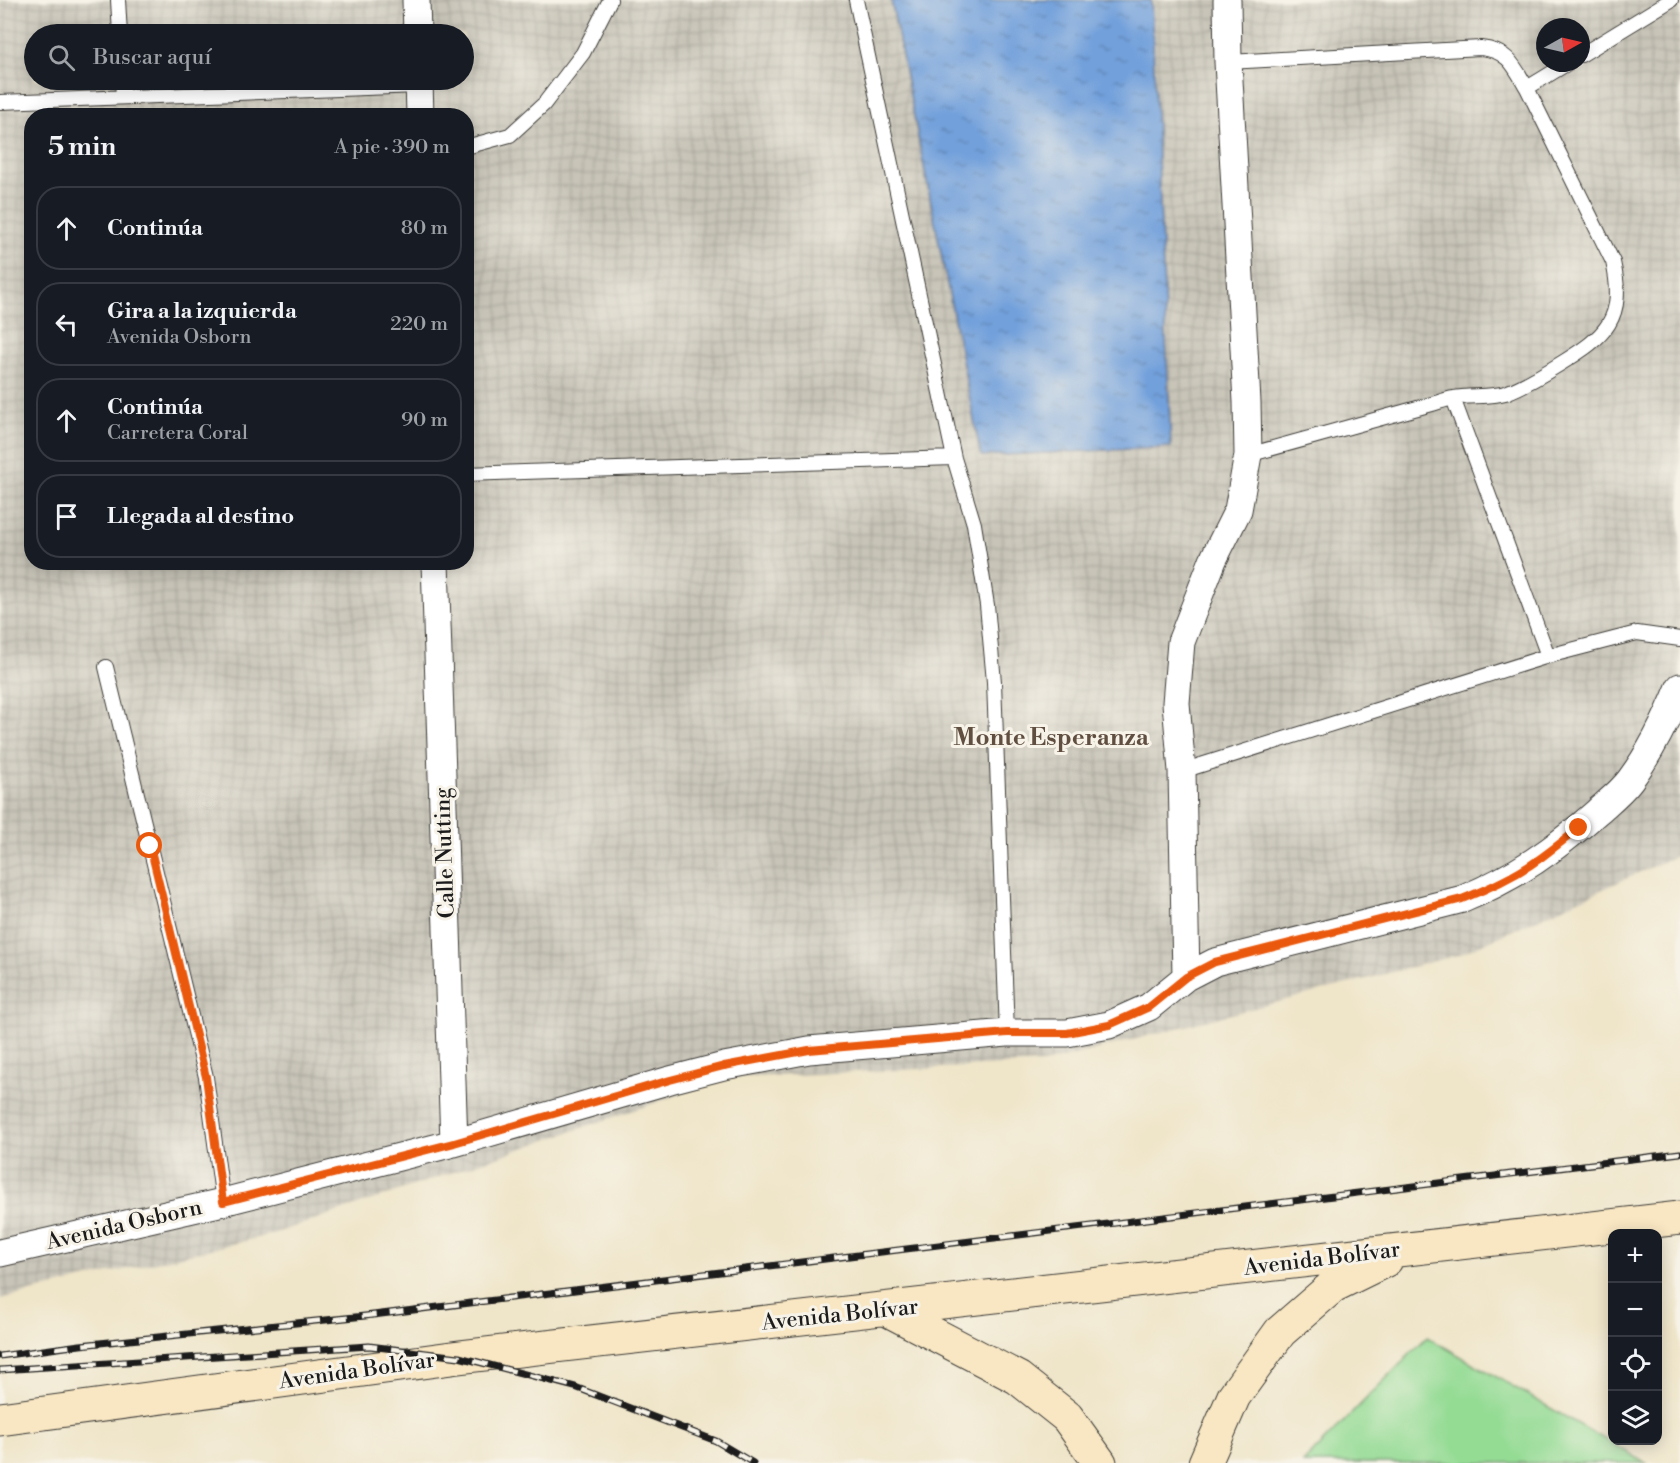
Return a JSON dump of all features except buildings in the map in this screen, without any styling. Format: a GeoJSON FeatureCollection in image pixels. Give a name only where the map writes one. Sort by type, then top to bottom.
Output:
{"type":"FeatureCollection","features":[{"type":"Feature","properties":{"kind":"main road","name":"Avenida Bolívar"},"geometry":{"type":"LineString","coordinates":[[0,1419],[459,1357],[1680,1218]]}},
{"type":"Feature","properties":{"kind":"main road"},"geometry":{"type":"LineString","coordinates":[[1205,1463],[1234,1396],[1280,1332],[1332,1286],[1409,1249]]}},
{"type":"Feature","properties":{"kind":"main road"},"geometry":{"type":"LineString","coordinates":[[886,1310],[1018,1378],[1067,1417],[1100,1463]]}},
{"type":"Feature","properties":{"kind":"street"},"geometry":{"type":"LineString","coordinates":[[416,0],[417,24]]}},
{"type":"Feature","properties":{"kind":"street"},"geometry":{"type":"LineString","coordinates":[[1186,977],[1182,771],[1176,703],[1181,642],[1213,560],[1238,510],[1248,455],[1228,62],[1227,0]]}},
{"type":"Feature","properties":{"kind":"street"},"geometry":{"type":"LineString","coordinates":[[419,90],[420,108]]}},
{"type":"Feature","properties":{"kind":"street","name":"Calle Nutting"},"geometry":{"type":"LineString","coordinates":[[435,570],[454,1143]]}},
{"type":"Feature","properties":{"kind":"street","name":"Avenida Osborn"},"geometry":{"type":"LineString","coordinates":[[0,1253],[223,1202],[454,1143],[724,1066],[809,1050],[1007,1033],[1067,1033],[1109,1025],[1149,1007],[1186,977],[1215,962],[1462,899],[1493,886],[1526,867],[1579,828],[1630,781],[1669,715],[1680,687]]}},
{"type":"Feature","properties":{"kind":"lane"},"geometry":{"type":"LineString","coordinates":[[118,0],[119,24]]}},
{"type":"Feature","properties":{"kind":"lane"},"geometry":{"type":"LineString","coordinates":[[474,145],[510,135],[544,104],[584,53],[610,0]]}},
{"type":"Feature","properties":{"kind":"lane"},"geometry":{"type":"LineString","coordinates":[[856,0],[954,458],[974,524],[987,605],[994,682],[1007,1033]]}},
{"type":"Feature","properties":{"kind":"lane"},"geometry":{"type":"LineString","coordinates":[[1590,50],[1671,0]]}},
{"type":"Feature","properties":{"kind":"lane"},"geometry":{"type":"LineString","coordinates":[[1228,62],[1481,48],[1494,50],[1505,56],[1512,63],[1527,88],[1613,262],[1618,282],[1613,316],[1607,328],[1598,338],[1588,347],[1550,370],[1507,393],[1454,398],[1248,455]]}},
{"type":"Feature","properties":{"kind":"lane"},"geometry":{"type":"LineString","coordinates":[[1527,88],[1553,72]]}},
{"type":"Feature","properties":{"kind":"lane"},"geometry":{"type":"LineString","coordinates":[[123,90],[123,97]]}},
{"type":"Feature","properties":{"kind":"lane"},"geometry":{"type":"LineString","coordinates":[[0,102],[271,90]]}},
{"type":"Feature","properties":{"kind":"lane"},"geometry":{"type":"LineString","coordinates":[[1454,398],[1548,656]]}},
{"type":"Feature","properties":{"kind":"lane"},"geometry":{"type":"LineString","coordinates":[[474,474],[954,458]]}},
{"type":"Feature","properties":{"kind":"lane"},"geometry":{"type":"LineString","coordinates":[[1182,771],[1548,656],[1637,633],[1680,639]]}},
{"type":"Feature","properties":{"kind":"lane"},"geometry":{"type":"LineString","coordinates":[[106,667],[206,1077],[223,1202]]}},
{"type":"Feature","properties":{"kind":"shaded area"},"geometry":{"type":"Polygon","coordinates":[[[0,0],[891,0],[981,456],[1170,447],[1151,0],[1680,0],[1680,854],[1458,955],[1044,1063],[727,1078],[270,1235],[0,1299],[0,0]]]}},
{"type":"Feature","properties":{"kind":"green space"},"geometry":{"type":"Polygon","coordinates":[[[1427,1337],[1608,1441],[1608,1445],[1615,1445],[1646,1463],[1303,1463],[1427,1337]]]}},
{"type":"Feature","properties":{"kind":"water"},"geometry":{"type":"Polygon","coordinates":[[[891,0],[1151,0],[1171,447],[981,456],[891,0]]]}},
{"type":"Feature","properties":{"kind":"railway"},"geometry":{"type":"LineString","coordinates":[[0,1356],[80,1345],[365,1316],[1680,1153]]}},
{"type":"Feature","properties":{"kind":"railway"},"geometry":{"type":"LineString","coordinates":[[0,1370],[369,1346],[459,1357],[575,1387],[716,1441],[753,1463]]}},
{"type":"Feature","properties":{"kind":"district","name":"Monte Esperanza"},"geometry":{"type":"Point","coordinates":[1051,738]}},
{"type":"Feature","properties":{"kind":"route"},"geometry":{"type":"LineString","coordinates":[[150,846],[206,1077],[223,1202],[454,1143],[724,1066],[809,1050],[1007,1033],[1067,1033],[1109,1025],[1149,1007],[1186,977],[1215,962],[1462,899],[1493,886],[1541,858],[1579,828]]}}]}
